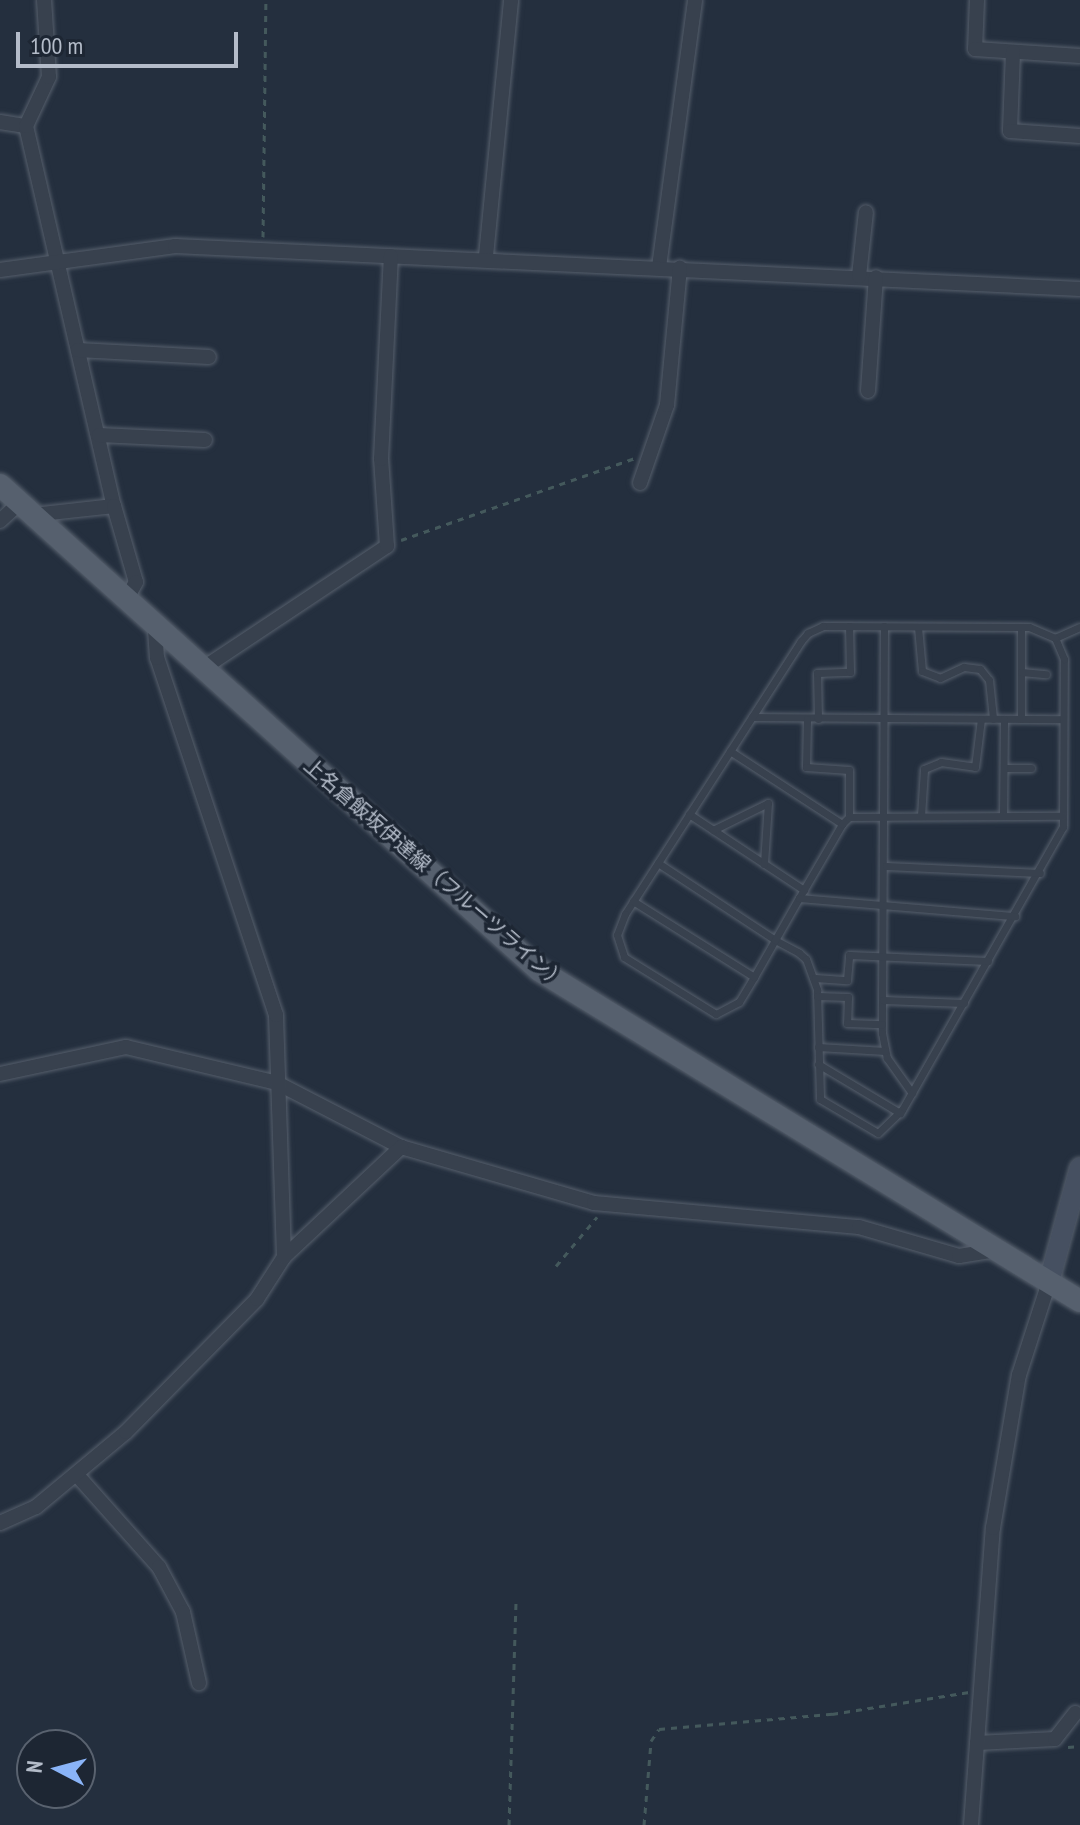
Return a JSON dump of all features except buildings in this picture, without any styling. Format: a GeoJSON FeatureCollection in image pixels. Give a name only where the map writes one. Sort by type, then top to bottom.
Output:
{"type":"FeatureCollection","features":[{"type":"Feature","properties":{"kind":"main road","name":"上名倉飯坂伊達線（フルーツライン）"},"geometry":{"type":"LineString","coordinates":[[0,485],[539,970],[1080,1301]]}},
{"type":"Feature","properties":{"kind":"street"},"geometry":{"type":"LineString","coordinates":[[44,0],[49,77],[26,126],[114,506],[136,582],[126,600]]}},
{"type":"Feature","properties":{"kind":"street"},"geometry":{"type":"LineString","coordinates":[[486,256],[511,0]]}},
{"type":"Feature","properties":{"kind":"street"},"geometry":{"type":"LineString","coordinates":[[659,267],[695,0]]}},
{"type":"Feature","properties":{"kind":"street"},"geometry":{"type":"LineString","coordinates":[[977,0],[975,49],[1080,56]]}},
{"type":"Feature","properties":{"kind":"street"},"geometry":{"type":"LineString","coordinates":[[1013,52],[1010,131],[1080,136]]}},
{"type":"Feature","properties":{"kind":"street"},"geometry":{"type":"LineString","coordinates":[[0,122],[26,126]]}},
{"type":"Feature","properties":{"kind":"street"},"geometry":{"type":"LineString","coordinates":[[859,276],[866,212]]}},
{"type":"Feature","properties":{"kind":"street"},"geometry":{"type":"LineString","coordinates":[[0,270],[175,246],[391,256],[486,256],[1080,289]]}},
{"type":"Feature","properties":{"kind":"street"},"geometry":{"type":"LineString","coordinates":[[202,669],[387,546],[381,459],[391,256]]}},
{"type":"Feature","properties":{"kind":"street"},"geometry":{"type":"LineString","coordinates":[[640,483],[667,405],[680,268]]}},
{"type":"Feature","properties":{"kind":"street"},"geometry":{"type":"LineString","coordinates":[[868,391],[876,277]]}},
{"type":"Feature","properties":{"kind":"street"},"geometry":{"type":"LineString","coordinates":[[78,350],[209,357]]}},
{"type":"Feature","properties":{"kind":"street"},"geometry":{"type":"LineString","coordinates":[[99,435],[205,440]]}},
{"type":"Feature","properties":{"kind":"street"},"geometry":{"type":"LineString","coordinates":[[0,521],[26,509],[114,506]]}},
{"type":"Feature","properties":{"kind":"street"},"geometry":{"type":"LineString","coordinates":[[155,627],[157,658],[276,1015],[284,1257]]}},
{"type":"Feature","properties":{"kind":"street"},"geometry":{"type":"LineString","coordinates":[[0,1074],[112,1045],[277,1083],[401,1147],[607,1205],[859,1227],[972,1257],[995,1250]]}},
{"type":"Feature","properties":{"kind":"street"},"geometry":{"type":"LineString","coordinates":[[0,1523],[77,1475],[257,1299],[284,1257],[401,1147]]}},
{"type":"Feature","properties":{"kind":"street"},"geometry":{"type":"LineString","coordinates":[[971,1825],[1007,1434],[1080,1168]]}},
{"type":"Feature","properties":{"kind":"street"},"geometry":{"type":"LineString","coordinates":[[77,1475],[109,1504],[165,1577],[183,1612],[199,1683]]}},
{"type":"Feature","properties":{"kind":"street"},"geometry":{"type":"LineString","coordinates":[[977,1743],[1055,1739],[1075,1713]]}},
{"type":"Feature","properties":{"kind":"lane"},"geometry":{"type":"LineString","coordinates":[[818,719],[817,673],[850,672],[849,626]]}},
{"type":"Feature","properties":{"kind":"lane"},"geometry":{"type":"LineString","coordinates":[[1063,816],[849,817],[842,824],[754,977],[731,1009],[703,1012],[624,957],[617,935],[633,901],[808,633],[849,626],[1021,627],[1055,638],[1080,627]]}},
{"type":"Feature","properties":{"kind":"lane"},"geometry":{"type":"LineString","coordinates":[[884,626],[887,815],[882,1024],[885,1051],[912,1093]]}},
{"type":"Feature","properties":{"kind":"lane"},"geometry":{"type":"LineString","coordinates":[[918,627],[922,671],[940,678],[964,667],[980,669],[991,688],[993,719]]}},
{"type":"Feature","properties":{"kind":"lane"},"geometry":{"type":"LineString","coordinates":[[1021,627],[1021,719]]}},
{"type":"Feature","properties":{"kind":"lane"},"geometry":{"type":"LineString","coordinates":[[658,863],[806,959],[815,978],[817,996],[820,1099],[863,1129],[884,1132],[900,1113],[1040,873],[1063,816],[1064,659],[1055,638]]}},
{"type":"Feature","properties":{"kind":"lane"},"geometry":{"type":"LineString","coordinates":[[1021,672],[1046,674]]}},
{"type":"Feature","properties":{"kind":"lane"},"geometry":{"type":"LineString","coordinates":[[752,717],[1063,719]]}},
{"type":"Feature","properties":{"kind":"lane"},"geometry":{"type":"LineString","coordinates":[[807,719],[806,767],[849,770],[849,817]]}},
{"type":"Feature","properties":{"kind":"lane"},"geometry":{"type":"LineString","coordinates":[[921,816],[924,769],[941,762],[975,767],[981,719]]}},
{"type":"Feature","properties":{"kind":"lane"},"geometry":{"type":"LineString","coordinates":[[1003,816],[1004,719]]}},
{"type":"Feature","properties":{"kind":"lane"},"geometry":{"type":"LineString","coordinates":[[730,751],[842,824]]}},
{"type":"Feature","properties":{"kind":"lane"},"geometry":{"type":"LineString","coordinates":[[1004,768],[1031,768]]}},
{"type":"Feature","properties":{"kind":"lane"},"geometry":{"type":"LineString","coordinates":[[713,830],[768,803],[764,864]]}},
{"type":"Feature","properties":{"kind":"lane"},"geometry":{"type":"LineString","coordinates":[[689,814],[764,864],[801,894],[886,910],[1015,916]]}},
{"type":"Feature","properties":{"kind":"lane"},"geometry":{"type":"LineString","coordinates":[[886,866],[1040,873]]}},
{"type":"Feature","properties":{"kind":"lane"},"geometry":{"type":"LineString","coordinates":[[633,901],[754,977]]}},
{"type":"Feature","properties":{"kind":"lane"},"geometry":{"type":"LineString","coordinates":[[815,978],[847,980],[849,955],[988,961]]}},
{"type":"Feature","properties":{"kind":"lane"},"geometry":{"type":"LineString","coordinates":[[817,996],[848,997],[847,1023],[882,1024]]}},
{"type":"Feature","properties":{"kind":"lane"},"geometry":{"type":"LineString","coordinates":[[883,1000],[964,1003]]}},
{"type":"Feature","properties":{"kind":"lane"},"geometry":{"type":"LineString","coordinates":[[818,1047],[885,1051]]}},
{"type":"Feature","properties":{"kind":"lane"},"geometry":{"type":"LineString","coordinates":[[818,1064],[900,1113]]}},
{"type":"Feature","properties":{"kind":"path"},"geometry":{"type":"LineString","coordinates":[[263,249],[266,0]]}},
{"type":"Feature","properties":{"kind":"path"},"geometry":{"type":"LineString","coordinates":[[387,546],[650,453]]}},
{"type":"Feature","properties":{"kind":"path"},"geometry":{"type":"LineString","coordinates":[[556,1266],[607,1205]]}},
{"type":"Feature","properties":{"kind":"path"},"geometry":{"type":"LineString","coordinates":[[509,1825],[516,1603]]}},
{"type":"Feature","properties":{"kind":"path"},"geometry":{"type":"LineString","coordinates":[[644,1825],[651,1737],[659,1729],[981,1692]]}}]}
